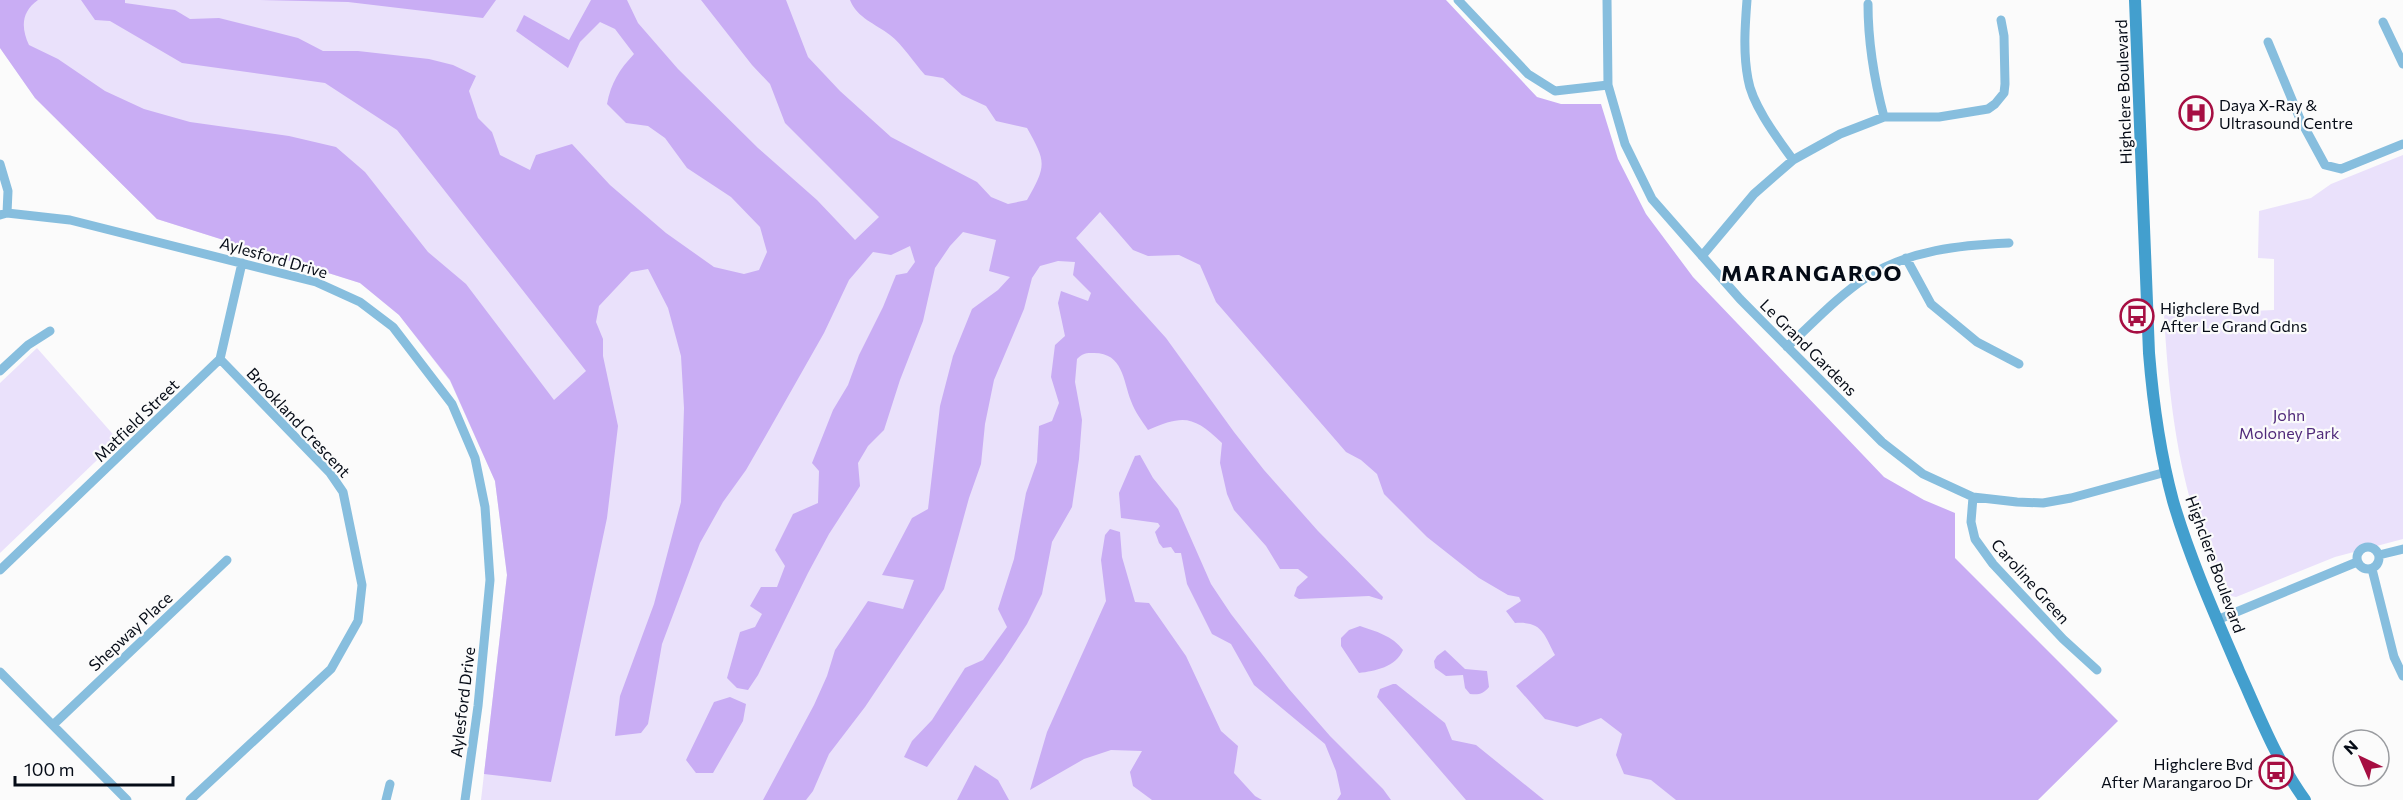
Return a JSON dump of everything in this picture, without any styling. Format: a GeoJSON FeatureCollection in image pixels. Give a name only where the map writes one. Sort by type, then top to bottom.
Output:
{"type":"FeatureCollection","features":[{"type":"Feature","properties":{"kind":"street"},"geometry":{"type":"LineString","coordinates":[[1458,0],[1528,74],[1555,91],[1608,85]]}},
{"type":"Feature","properties":{"kind":"street","name":"Le Grand Gardens"},"geometry":{"type":"LineString","coordinates":[[1607,0],[1608,85],[1625,144],[1652,199],[1787,347],[1882,442],[1923,474],[1973,497],[2043,502],[2071,498],[2166,472]]}},
{"type":"Feature","properties":{"kind":"street"},"geometry":{"type":"LineString","coordinates":[[1747,0],[1744,34],[1748,81],[1769,128],[1793,160]]}},
{"type":"Feature","properties":{"kind":"street","name":"Highclere Boulevard"},"geometry":{"type":"LineString","coordinates":[[2135,0],[2149,353],[2154,406],[2166,472],[2181,526],[2217,620],[2273,748],[2305,800]]}},
{"type":"Feature","properties":{"kind":"street"},"geometry":{"type":"LineString","coordinates":[[1868,4],[1868,36],[1872,73],[1884,117]]}},
{"type":"Feature","properties":{"kind":"street"},"geometry":{"type":"LineString","coordinates":[[1702,256],[1754,194],[1793,160],[1840,134],[1884,117],[1939,117],[1988,109],[1995,104],[2004,93],[2005,84],[2004,36],[2001,20]]}},
{"type":"Feature","properties":{"kind":"street"},"geometry":{"type":"LineString","coordinates":[[2383,22],[2403,64]]}},
{"type":"Feature","properties":{"kind":"street"},"geometry":{"type":"LineString","coordinates":[[2268,42],[2300,119],[2325,165],[2341,169],[2403,144]]}},
{"type":"Feature","properties":{"kind":"street"},"geometry":{"type":"LineString","coordinates":[[0,164],[8,191],[3,214]]}},
{"type":"Feature","properties":{"kind":"street","name":"Aylesford Drive"},"geometry":{"type":"LineString","coordinates":[[3,214],[70,220],[316,282],[360,302],[393,327],[452,404],[475,458],[485,507],[490,580],[478,706],[465,800]]}},
{"type":"Feature","properties":{"kind":"street"},"geometry":{"type":"LineString","coordinates":[[1787,347],[1868,277],[1906,258],[1959,245],[2009,243]]}},
{"type":"Feature","properties":{"kind":"street"},"geometry":{"type":"LineString","coordinates":[[1906,258],[1931,304],[1977,342],[2019,364]]}},
{"type":"Feature","properties":{"kind":"street"},"geometry":{"type":"LineString","coordinates":[[220,359],[242,263]]}},
{"type":"Feature","properties":{"kind":"street"},"geometry":{"type":"LineString","coordinates":[[0,371],[28,345],[50,332]]}},
{"type":"Feature","properties":{"kind":"street","name":"Matfield Street"},"geometry":{"type":"LineString","coordinates":[[0,570],[220,359]]}},
{"type":"Feature","properties":{"kind":"street","name":"Brookland Crescent"},"geometry":{"type":"LineString","coordinates":[[190,800],[331,669],[358,621],[362,585],[343,492],[330,473],[220,359]]}},
{"type":"Feature","properties":{"kind":"street","name":"Caroline Green"},"geometry":{"type":"LineString","coordinates":[[1973,497],[1971,522],[1975,539],[1993,564],[2063,639],[2097,670]]}},
{"type":"Feature","properties":{"kind":"street"},"geometry":{"type":"LineString","coordinates":[[2365,546],[2374,548],[2379,555],[2378,563],[2372,569],[2363,568],[2357,562],[2357,552],[2365,546]]}},
{"type":"Feature","properties":{"kind":"street"},"geometry":{"type":"LineString","coordinates":[[2379,555],[2403,549]]}},
{"type":"Feature","properties":{"kind":"street","name":"Shepway Place"},"geometry":{"type":"LineString","coordinates":[[54,724],[227,561]]}},
{"type":"Feature","properties":{"kind":"street"},"geometry":{"type":"LineString","coordinates":[[2217,620],[2357,562]]}},
{"type":"Feature","properties":{"kind":"street"},"geometry":{"type":"LineString","coordinates":[[2372,569],[2394,657],[2403,676]]}},
{"type":"Feature","properties":{"kind":"street"},"geometry":{"type":"LineString","coordinates":[[0,672],[54,724],[120,798]]}},
{"type":"Feature","properties":{"kind":"street"},"geometry":{"type":"LineString","coordinates":[[386,800],[390,784]]}},
{"type":"Feature","properties":{"kind":"green space"},"geometry":{"type":"Polygon","coordinates":[[[0,0],[1025,0],[1746,800],[481,800],[507,575],[495,481],[450,381],[399,315],[360,283],[157,219],[35,98],[0,48],[0,0]]]}},
{"type":"Feature","properties":{"kind":"green space","name":"John Moloney Park"},"geometry":{"type":"Polygon","coordinates":[[[2403,155],[2403,539],[2335,557],[2236,597],[2226,595],[2215,573],[2196,520],[2181,462],[2172,405],[2164,315],[2274,310],[2274,259],[2258,258],[2259,211],[2311,198],[2331,184],[2403,155]]]}},
{"type":"Feature","properties":{"kind":"green space"},"geometry":{"type":"Polygon","coordinates":[[[37,348],[118,440],[0,553],[0,383],[37,348]]]}},
{"type":"Feature","properties":{"kind":"shaded area"},"geometry":{"type":"Polygon","coordinates":[[[0,0],[38,0],[28,10],[24,21],[29,45],[58,59],[105,91],[144,109],[190,122],[289,136],[336,147],[365,172],[428,252],[466,284],[554,400],[586,371],[397,130],[325,83],[182,63],[110,21],[95,20],[81,0],[125,0],[125,3],[175,10],[190,19],[219,18],[298,38],[323,51],[358,51],[429,59],[453,65],[476,76],[469,91],[478,118],[492,132],[500,155],[530,170],[536,155],[572,144],[610,185],[666,233],[714,267],[744,274],[759,270],[767,252],[760,227],[731,197],[687,168],[665,138],[648,126],[626,123],[607,104],[616,77],[634,54],[615,29],[600,22],[580,42],[568,68],[516,31],[524,15],[569,40],[591,0],[627,0],[638,23],[678,69],[758,148],[817,200],[855,240],[879,217],[785,123],[770,84],[752,65],[701,0],[786,0],[808,57],[840,91],[891,137],[977,182],[991,197],[1008,204],[1027,200],[1041,171],[1041,156],[1027,128],[996,121],[986,106],[962,95],[943,78],[925,75],[895,39],[857,12],[850,0],[1446,0],[1537,97],[1561,104],[1601,104],[1618,159],[1646,214],[1693,277],[1884,477],[1924,500],[1955,513],[1955,558],[2118,721],[2038,800],[1676,800],[1651,780],[1624,774],[1616,755],[1622,734],[1601,718],[1577,727],[1545,719],[1516,686],[1555,655],[1541,630],[1531,624],[1515,623],[1506,611],[1521,601],[1519,597],[1508,595],[1479,578],[1427,537],[1384,494],[1377,474],[1361,460],[1346,452],[1216,302],[1200,265],[1179,255],[1148,256],[1133,250],[1100,212],[1076,238],[1166,338],[1264,470],[1318,531],[1383,597],[1382,600],[1369,596],[1299,599],[1294,596],[1297,587],[1308,577],[1298,569],[1280,569],[1266,546],[1234,510],[1227,494],[1220,463],[1222,443],[1204,427],[1188,420],[1171,421],[1148,430],[1133,405],[1116,363],[1104,354],[1085,354],[1077,359],[1075,382],[1082,420],[1072,507],[1052,542],[1042,594],[1027,624],[1003,661],[927,767],[904,757],[912,741],[932,720],[965,668],[983,660],[1007,627],[998,609],[1014,559],[1026,493],[1037,462],[1039,426],[1052,421],[1059,403],[1051,377],[1055,345],[1065,336],[1058,303],[1061,291],[1088,301],[1091,293],[1073,275],[1075,262],[1058,261],[1040,266],[1032,278],[1024,309],[994,380],[985,424],[981,464],[969,498],[944,589],[865,707],[829,754],[813,791],[806,800],[763,800],[814,705],[827,676],[835,650],[868,601],[903,609],[914,580],[882,575],[912,518],[928,509],[940,406],[953,356],[972,309],[998,290],[1010,277],[989,271],[996,240],[963,232],[935,268],[923,321],[884,430],[868,446],[858,463],[860,486],[829,534],[758,675],[748,690],[737,688],[727,678],[740,632],[755,627],[762,614],[750,606],[761,587],[777,587],[785,566],[775,550],[793,514],[818,503],[819,471],[812,463],[833,410],[848,385],[859,355],[896,275],[907,273],[915,262],[910,246],[891,255],[873,252],[849,280],[824,333],[746,470],[723,502],[700,543],[662,644],[648,724],[641,733],[615,736],[620,696],[654,604],[681,502],[684,408],[681,356],[668,308],[648,269],[631,272],[599,306],[596,322],[603,339],[603,356],[618,426],[607,518],[551,782],[484,774],[507,575],[495,481],[450,380],[399,315],[360,283],[157,219],[35,98],[0,48],[0,0]]]}},
{"type":"Feature","properties":{"kind":"shaded area"},"geometry":{"type":"Polygon","coordinates":[[[260,0],[496,0],[483,18],[348,2],[260,0]]]}},
{"type":"Feature","properties":{"kind":"shaded area"},"geometry":{"type":"Polygon","coordinates":[[[1140,455],[1153,478],[1178,509],[1211,584],[1231,614],[1289,689],[1391,800],[1337,800],[1341,794],[1336,771],[1325,744],[1254,685],[1231,644],[1212,634],[1187,584],[1181,553],[1175,553],[1171,547],[1163,548],[1159,543],[1155,532],[1160,526],[1158,523],[1121,518],[1119,493],[1135,456],[1140,455]]]}},
{"type":"Feature","properties":{"kind":"shaded area"},"geometry":{"type":"Polygon","coordinates":[[[1110,529],[1120,532],[1122,557],[1135,602],[1149,603],[1186,656],[1221,731],[1238,746],[1234,773],[1255,796],[1262,800],[1152,800],[1133,786],[1130,772],[1142,751],[1111,750],[1084,759],[1030,790],[1047,732],[1106,601],[1101,560],[1105,535],[1110,529]]]}},
{"type":"Feature","properties":{"kind":"shaded area"},"geometry":{"type":"Polygon","coordinates":[[[1360,626],[1394,641],[1403,650],[1400,656],[1384,667],[1359,673],[1341,646],[1341,638],[1349,630],[1360,626]]]}},
{"type":"Feature","properties":{"kind":"shaded area"},"geometry":{"type":"Polygon","coordinates":[[[1445,650],[1465,669],[1487,671],[1489,687],[1481,694],[1470,694],[1465,688],[1463,675],[1446,676],[1435,668],[1434,661],[1445,650]]]}},
{"type":"Feature","properties":{"kind":"shaded area"},"geometry":{"type":"Polygon","coordinates":[[[1396,684],[1445,723],[1452,740],[1476,745],[1544,800],[1466,800],[1377,697],[1380,689],[1396,684]]]}},
{"type":"Feature","properties":{"kind":"shaded area"},"geometry":{"type":"Polygon","coordinates":[[[730,697],[746,704],[743,721],[713,773],[696,773],[686,760],[714,702],[730,697]]]}},
{"type":"Feature","properties":{"kind":"shaded area"},"geometry":{"type":"Polygon","coordinates":[[[975,765],[998,780],[1009,800],[957,800],[975,765]]]}},
{"type":"Feature","properties":{"kind":"place","name":"Daya X-Ray & Ultrasound Centre"},"geometry":{"type":"Point","coordinates":[2196,113]}},
{"type":"Feature","properties":{"kind":"place","name":"Highclere Bvd After Le Grand Gdns"},"geometry":{"type":"Point","coordinates":[2137,316]}},
{"type":"Feature","properties":{"kind":"place","name":"Highclere Bvd After Marangaroo Dr"},"geometry":{"type":"Point","coordinates":[2276,772]}},
{"type":"Feature","properties":{"kind":"district","name":"MARANGAROO"},"geometry":{"type":"Point","coordinates":[1812,272]}}]}
